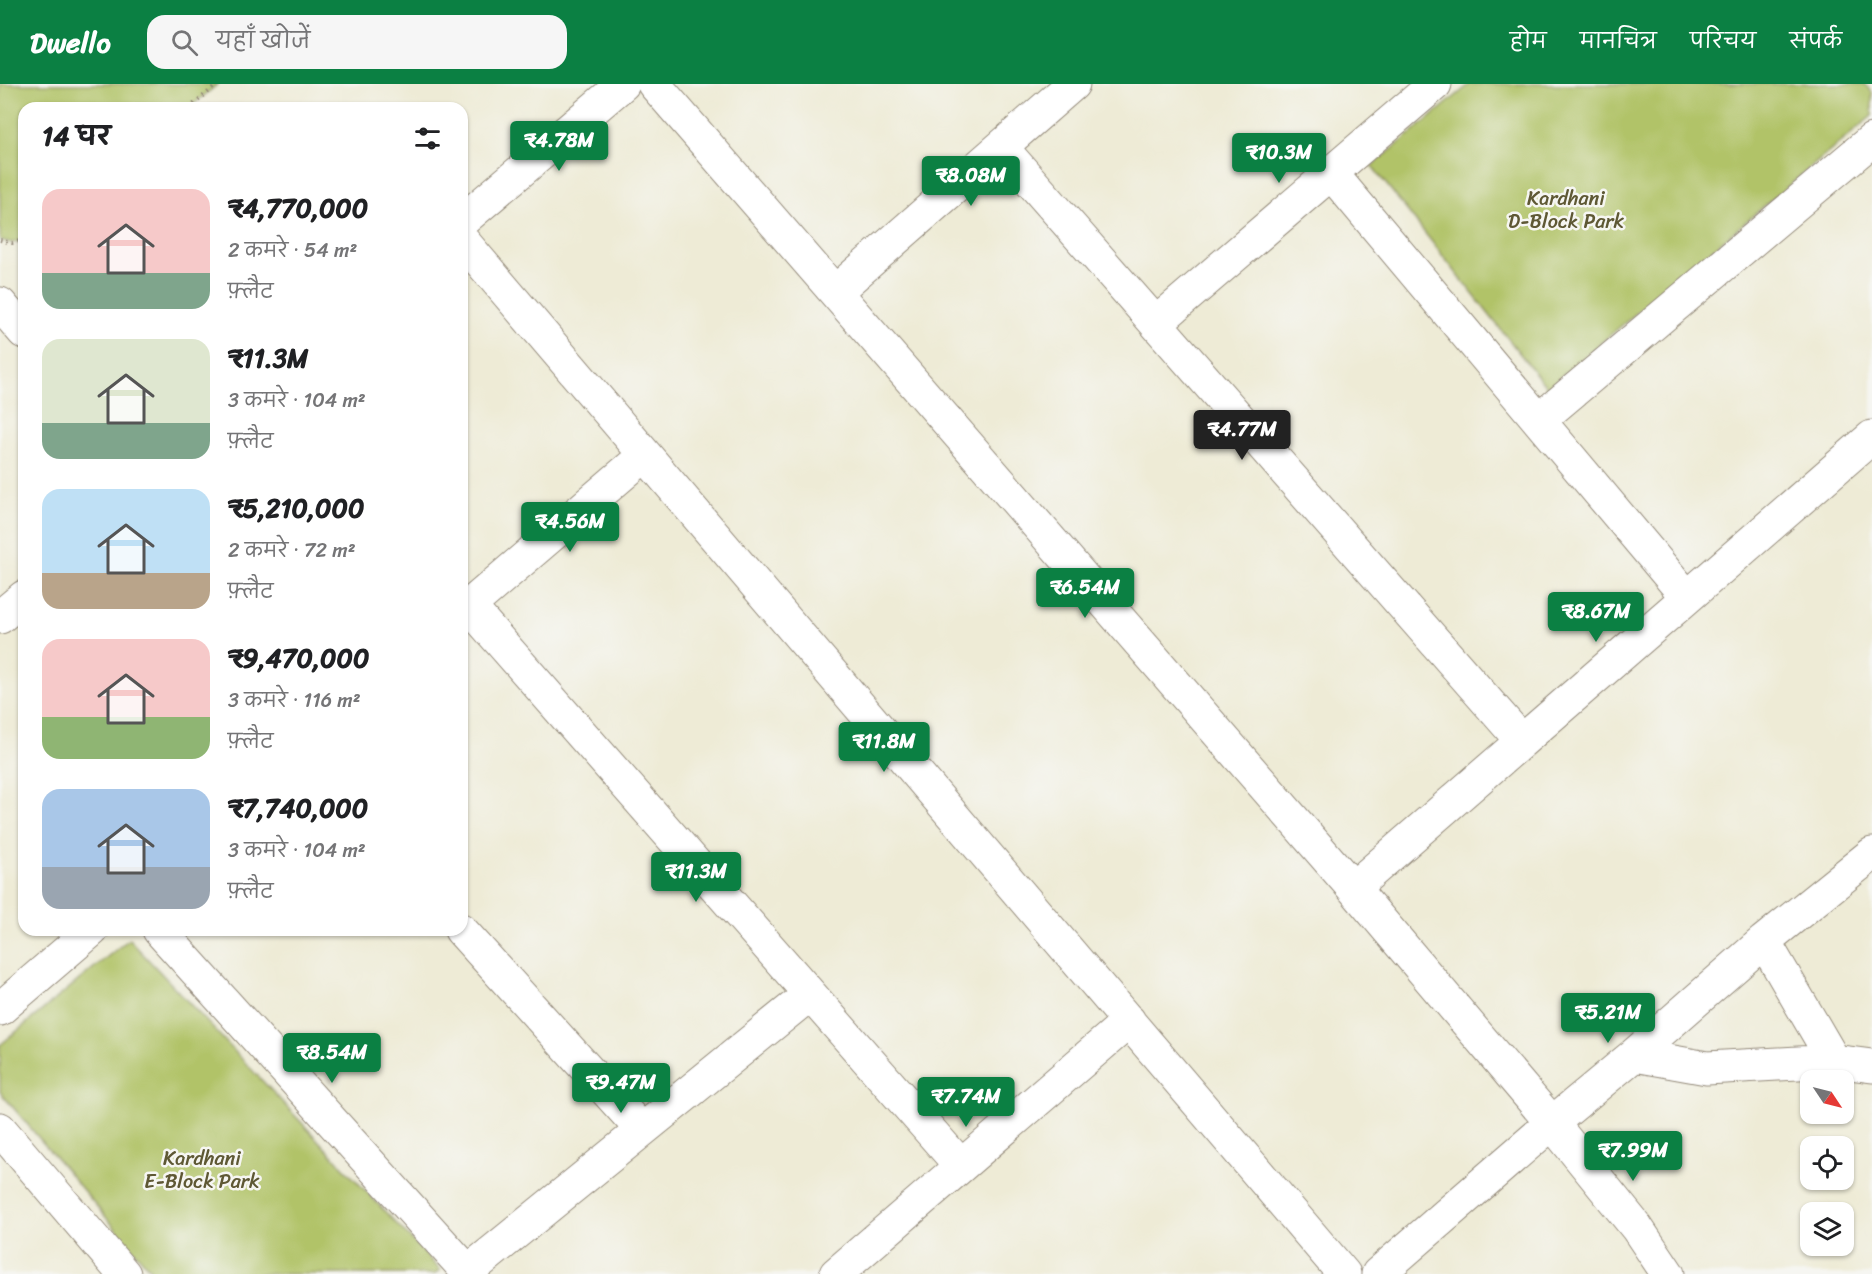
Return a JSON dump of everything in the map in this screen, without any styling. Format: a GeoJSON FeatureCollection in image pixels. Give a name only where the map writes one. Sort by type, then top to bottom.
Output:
{"type":"FeatureCollection","features":[{"type":"Feature","properties":{"kind":"street"},"geometry":{"type":"LineString","coordinates":[[468,216],[622,84]]}},
{"type":"Feature","properties":{"kind":"street"},"geometry":{"type":"LineString","coordinates":[[654,84],[1353,888],[1552,1123],[1637,1228],[1668,1274]]}},
{"type":"Feature","properties":{"kind":"street"},"geometry":{"type":"LineString","coordinates":[[834,292],[1074,84]]}},
{"type":"Feature","properties":{"kind":"street"},"geometry":{"type":"LineString","coordinates":[[1156,323],[1435,84]]}},
{"type":"Feature","properties":{"kind":"street"},"geometry":{"type":"LineString","coordinates":[[1539,420],[1872,140]]}},
{"type":"Feature","properties":{"kind":"street"},"geometry":{"type":"LineString","coordinates":[[1001,147],[1522,741]]}},
{"type":"Feature","properties":{"kind":"street"},"geometry":{"type":"LineString","coordinates":[[1331,173],[1687,597]]}},
{"type":"Feature","properties":{"kind":"street"},"geometry":{"type":"LineString","coordinates":[[468,247],[1344,1274]]}},
{"type":"Feature","properties":{"kind":"street"},"geometry":{"type":"LineString","coordinates":[[0,304],[18,325]]}},
{"type":"Feature","properties":{"kind":"street"},"geometry":{"type":"LineString","coordinates":[[1353,888],[1872,437]]}},
{"type":"Feature","properties":{"kind":"street"},"geometry":{"type":"LineString","coordinates":[[468,606],[645,455]]}},
{"type":"Feature","properties":{"kind":"street"},"geometry":{"type":"LineString","coordinates":[[0,617],[18,602]]}},
{"type":"Feature","properties":{"kind":"street"},"geometry":{"type":"LineString","coordinates":[[468,612],[961,1166]]}},
{"type":"Feature","properties":{"kind":"street"},"geometry":{"type":"LineString","coordinates":[[1378,1274],[1764,941],[1872,854]]}},
{"type":"Feature","properties":{"kind":"street"},"geometry":{"type":"LineString","coordinates":[[0,1009],[85,936]]}},
{"type":"Feature","properties":{"kind":"street"},"geometry":{"type":"LineString","coordinates":[[164,936],[466,1273],[810,994]]}},
{"type":"Feature","properties":{"kind":"street"},"geometry":{"type":"LineString","coordinates":[[466,936],[642,1130]]}},
{"type":"Feature","properties":{"kind":"street"},"geometry":{"type":"LineString","coordinates":[[1764,941],[1834,1061]]}},
{"type":"Feature","properties":{"kind":"street"},"geometry":{"type":"LineString","coordinates":[[836,1274],[1128,1021]]}},
{"type":"Feature","properties":{"kind":"street"},"geometry":{"type":"LineString","coordinates":[[1634,1055],[1707,1068],[1834,1061],[1872,1066]]}},
{"type":"Feature","properties":{"kind":"street"},"geometry":{"type":"LineString","coordinates":[[0,1129],[124,1274]]}},
{"type":"Feature","properties":{"kind":"path"},"geometry":{"type":"LineString","coordinates":[[196,102],[218,84]]}},
{"type":"Feature","properties":{"kind":"path"},"geometry":{"type":"LineString","coordinates":[[0,240],[12,243],[18,242]]}},
{"type":"Feature","properties":{"kind":"green space"},"geometry":{"type":"Polygon","coordinates":[[[0,84],[218,84],[196,102],[18,102],[18,242],[12,243],[0,240],[0,84]]]}},
{"type":"Feature","properties":{"kind":"green space","name":"Kardhani D-Block Park"},"geometry":{"type":"Polygon","coordinates":[[[1470,84],[1864,84],[1872,92],[1872,116],[1547,388],[1372,166],[1470,84]]]}},
{"type":"Feature","properties":{"kind":"green space","name":"Kardhani E-Block Park"},"geometry":{"type":"Polygon","coordinates":[[[129,939],[440,1270],[435,1274],[154,1274],[0,1092],[0,1045],[129,939]]]}}]}
